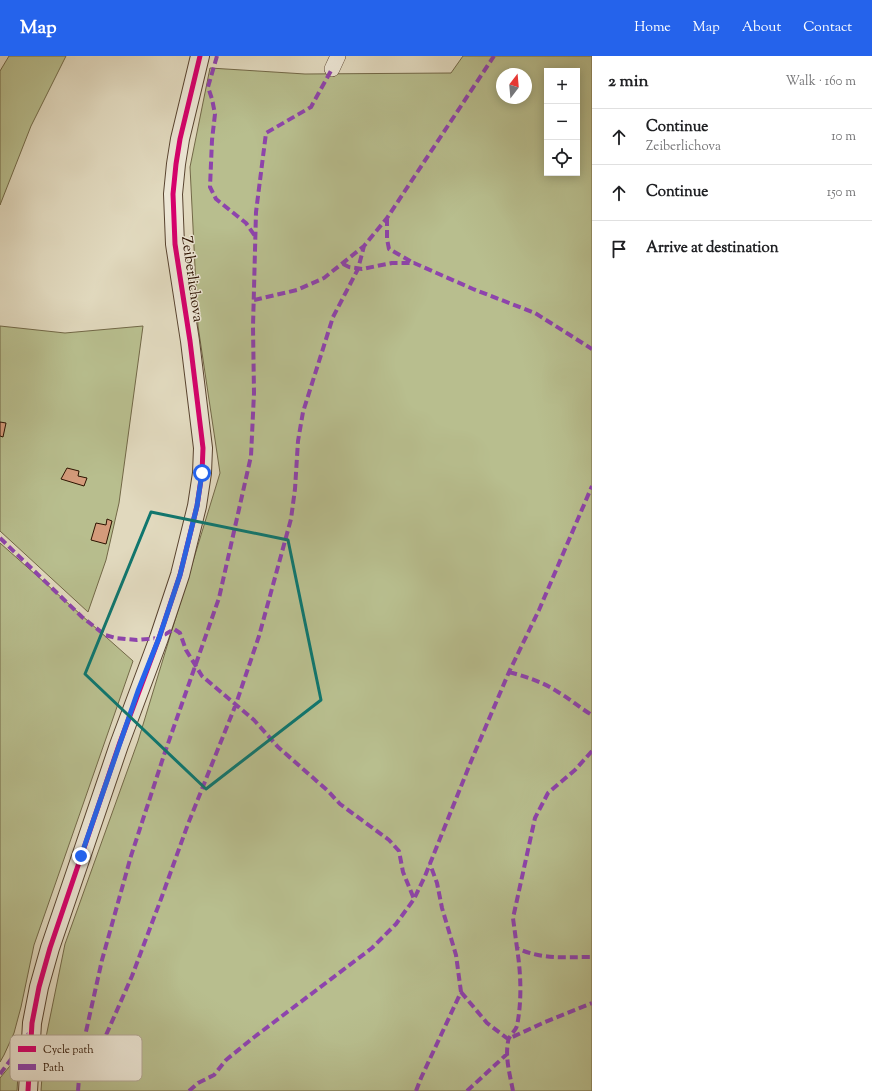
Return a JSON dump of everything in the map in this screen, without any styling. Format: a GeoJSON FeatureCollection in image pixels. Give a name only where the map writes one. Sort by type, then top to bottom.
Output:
{"type":"FeatureCollection","features":[{"type":"Feature","properties":{"kind":"street","name":"Zeiberlichova"},"geometry":{"type":"LineString","coordinates":[[31,1035],[32,1023],[39,987],[50,948],[121,738],[159,638],[180,575],[197,506],[202,473],[203,448],[190,341],[175,244],[173,194],[180,139],[200,56]]}},
{"type":"Feature","properties":{"kind":"street","name":"Zeiberlichova"},"geometry":{"type":"LineString","coordinates":[[28,1091],[29,1081]]}},
{"type":"Feature","properties":{"kind":"highlighted area"},"geometry":{"type":"Polygon","coordinates":[[[151,512],[288,540],[321,700],[206,789],[85,674],[151,512]]]}},
{"type":"Feature","properties":{"kind":"green space"},"geometry":{"type":"Polygon","coordinates":[[[9,56],[66,56],[31,126],[0,205],[0,71],[9,56]]]}},
{"type":"Feature","properties":{"kind":"green space"},"geometry":{"type":"Polygon","coordinates":[[[463,56],[592,56],[592,1091],[41,1091],[42,1081],[142,1081],[142,1035],[46,1035],[65,944],[138,741],[220,473],[198,326],[190,167],[210,68],[305,74],[451,73],[463,56]]]}},
{"type":"Feature","properties":{"kind":"green space"},"geometry":{"type":"Polygon","coordinates":[[[0,326],[65,333],[143,326],[119,503],[106,560],[88,612],[0,531],[0,326]]]}},
{"type":"Feature","properties":{"kind":"green space"},"geometry":{"type":"Polygon","coordinates":[[[0,543],[133,661],[34,945],[14,1033],[13,1035],[10,1035],[10,1042],[0,1062],[0,543]]]}},
{"type":"Feature","properties":{"kind":"green space"},"geometry":{"type":"Polygon","coordinates":[[[10,1066],[10,1081],[18,1081],[17,1091],[0,1091],[0,1078],[10,1066]]]}},
{"type":"Feature","properties":{"kind":"building"},"geometry":{"type":"Polygon","coordinates":[[[0,422],[6,423],[3,437],[0,436],[0,422]]]}},
{"type":"Feature","properties":{"kind":"building"},"geometry":{"type":"Polygon","coordinates":[[[67,468],[79,471],[78,476],[87,478],[84,486],[61,479],[67,468]]]}},
{"type":"Feature","properties":{"kind":"building"},"geometry":{"type":"Polygon","coordinates":[[[107,519],[112,521],[106,544],[91,540],[96,523],[106,525],[107,519]]]}},
{"type":"Feature","properties":{"kind":"marked path"},"geometry":{"type":"LineString","coordinates":[[217,56],[208,87],[215,114],[212,140],[210,187],[216,199],[246,223],[255,236]]}},
{"type":"Feature","properties":{"kind":"marked path"},"geometry":{"type":"LineString","coordinates":[[254,300],[297,290],[324,278],[364,246],[387,218],[494,56]]}},
{"type":"Feature","properties":{"kind":"marked path"},"geometry":{"type":"LineString","coordinates":[[85,1035],[102,960],[131,856],[164,755],[219,598],[251,456],[254,393],[253,327],[256,212],[266,133],[311,107],[332,69]]}},
{"type":"Feature","properties":{"kind":"marked path"},"geometry":{"type":"LineString","coordinates":[[387,218],[387,239],[389,249],[412,262]]}},
{"type":"Feature","properties":{"kind":"marked path"},"geometry":{"type":"LineString","coordinates":[[106,1035],[132,976],[188,824],[236,704],[259,636],[291,519],[295,489],[298,441],[303,412],[333,317],[358,269],[364,246]]}},
{"type":"Feature","properties":{"kind":"marked path"},"geometry":{"type":"LineString","coordinates":[[343,264],[349,267],[362,269],[392,263],[414,263],[473,289],[535,313],[592,349]]}},
{"type":"Feature","properties":{"kind":"marked path"},"geometry":{"type":"LineString","coordinates":[[189,1091],[198,1083],[214,1075],[226,1060],[253,1038],[372,948],[396,924],[414,899],[425,876],[509,672],[539,610],[592,486]]}},
{"type":"Feature","properties":{"kind":"marked path"},"geometry":{"type":"LineString","coordinates":[[0,538],[82,617],[105,635],[116,638],[137,640],[159,638],[174,629],[180,633],[186,650],[202,676],[254,720],[278,747],[328,791],[340,804],[389,840],[399,851],[403,872],[414,899]]}},
{"type":"Feature","properties":{"kind":"marked path"},"geometry":{"type":"LineString","coordinates":[[509,672],[547,685],[592,715]]}},
{"type":"Feature","properties":{"kind":"marked path"},"geometry":{"type":"LineString","coordinates":[[592,751],[575,770],[548,793],[535,818],[513,918],[517,948],[526,952],[545,956],[592,957]]}},
{"type":"Feature","properties":{"kind":"marked path"},"geometry":{"type":"LineString","coordinates":[[416,1091],[461,992],[456,955],[442,908],[437,883],[430,864]]}},
{"type":"Feature","properties":{"kind":"marked path"},"geometry":{"type":"LineString","coordinates":[[513,1091],[508,1066],[507,1048],[508,1040],[517,1026],[520,1006],[520,977],[517,948]]}},
{"type":"Feature","properties":{"kind":"marked path"},"geometry":{"type":"LineString","coordinates":[[461,992],[487,1023],[508,1039],[592,1003]]}},
{"type":"Feature","properties":{"kind":"marked path"},"geometry":{"type":"LineString","coordinates":[[467,1091],[507,1054]]}},
{"type":"Feature","properties":{"kind":"marked path"},"geometry":{"type":"LineString","coordinates":[[0,1074],[10,1061]]}},
{"type":"Feature","properties":{"kind":"marked path"},"geometry":{"type":"LineString","coordinates":[[78,1091],[79,1081]]}},
{"type":"Feature","properties":{"kind":"cycle path"},"geometry":{"type":"LineString","coordinates":[[31,1035],[32,1023],[39,987],[50,948],[119,745],[159,638],[180,575],[197,506],[202,473],[203,448],[190,341],[175,244],[173,194],[180,139],[200,56]]}},
{"type":"Feature","properties":{"kind":"cycle path"},"geometry":{"type":"LineString","coordinates":[[28,1091],[29,1081]]}},
{"type":"Feature","properties":{"kind":"route"},"geometry":{"type":"LineString","coordinates":[[81,856],[180,575],[197,506],[202,473]]}}]}
